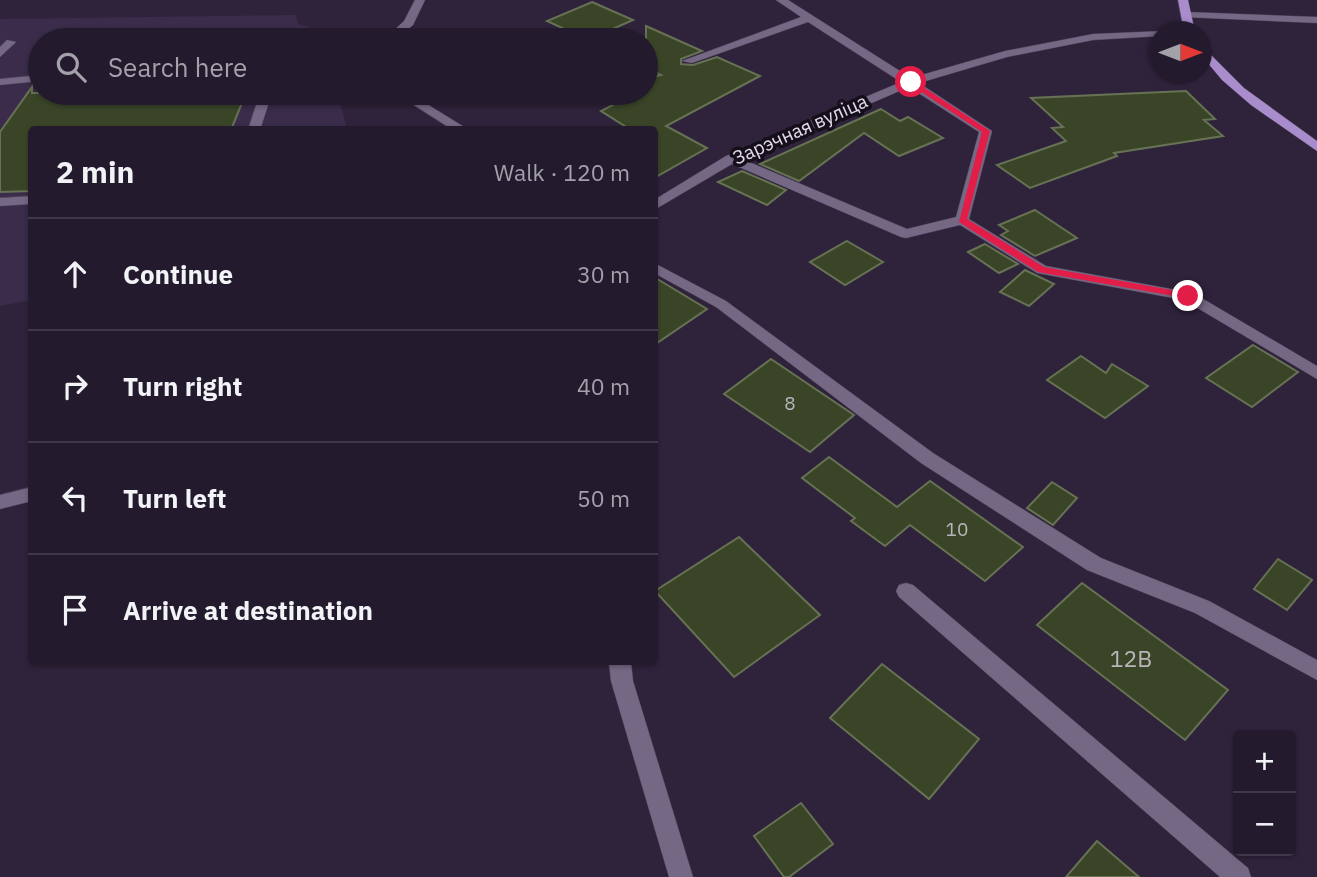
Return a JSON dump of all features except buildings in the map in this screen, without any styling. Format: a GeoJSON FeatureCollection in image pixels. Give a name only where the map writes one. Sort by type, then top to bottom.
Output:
{"type":"FeatureCollection","features":[{"type":"Feature","properties":{"kind":"main road"},"geometry":{"type":"LineString","coordinates":[[1183,0],[1188,21]]}},
{"type":"Feature","properties":{"kind":"main road"},"geometry":{"type":"LineString","coordinates":[[1212,64],[1238,88],[1317,147]]}},
{"type":"Feature","properties":{"kind":"street"},"geometry":{"type":"LineString","coordinates":[[403,28],[409,23],[420,0]]}},
{"type":"Feature","properties":{"kind":"street"},"geometry":{"type":"LineString","coordinates":[[781,0],[986,131],[962,220]]}},
{"type":"Feature","properties":{"kind":"street"},"geometry":{"type":"LineString","coordinates":[[1187,15],[1317,20]]}},
{"type":"Feature","properties":{"kind":"street"},"geometry":{"type":"LineString","coordinates":[[688,61],[809,18]]}},
{"type":"Feature","properties":{"kind":"street","name":"Зарэчная вуліца"},"geometry":{"type":"LineString","coordinates":[[658,204],[731,159],[911,82],[1006,54],[1093,37],[1149,34]]}},
{"type":"Feature","properties":{"kind":"street"},"geometry":{"type":"LineString","coordinates":[[0,54],[11,42]]}},
{"type":"Feature","properties":{"kind":"street"},"geometry":{"type":"LineString","coordinates":[[0,82],[28,79]]}},
{"type":"Feature","properties":{"kind":"street"},"geometry":{"type":"LineString","coordinates":[[255,126],[262,105]]}},
{"type":"Feature","properties":{"kind":"street"},"geometry":{"type":"LineString","coordinates":[[421,105],[456,126]]}},
{"type":"Feature","properties":{"kind":"street"},"geometry":{"type":"LineString","coordinates":[[731,159],[906,234],[962,220],[1042,270],[1188,296],[1317,373]]}},
{"type":"Feature","properties":{"kind":"street"},"geometry":{"type":"LineString","coordinates":[[0,202],[28,200]]}},
{"type":"Feature","properties":{"kind":"street"},"geometry":{"type":"LineString","coordinates":[[658,269],[721,304],[928,458],[1094,564],[1202,607],[1317,671]]}},
{"type":"Feature","properties":{"kind":"street"},"geometry":{"type":"LineString","coordinates":[[0,502],[28,495]]}},
{"type":"Feature","properties":{"kind":"street"},"geometry":{"type":"LineString","coordinates":[[906,592],[1239,877]]}},
{"type":"Feature","properties":{"kind":"street"},"geometry":{"type":"LineString","coordinates":[[621,665],[622,681],[681,877]]}},
{"type":"Feature","properties":{"kind":"shaded area"},"geometry":{"type":"Polygon","coordinates":[[[296,15],[298,24],[313,28],[28,28],[28,105],[341,105],[346,126],[28,126],[28,301],[0,306],[0,19],[296,15]]]}},
{"type":"Feature","properties":{"kind":"route"},"geometry":{"type":"LineString","coordinates":[[911,82],[986,131],[962,220],[1042,270],[1188,296]]}}]}
